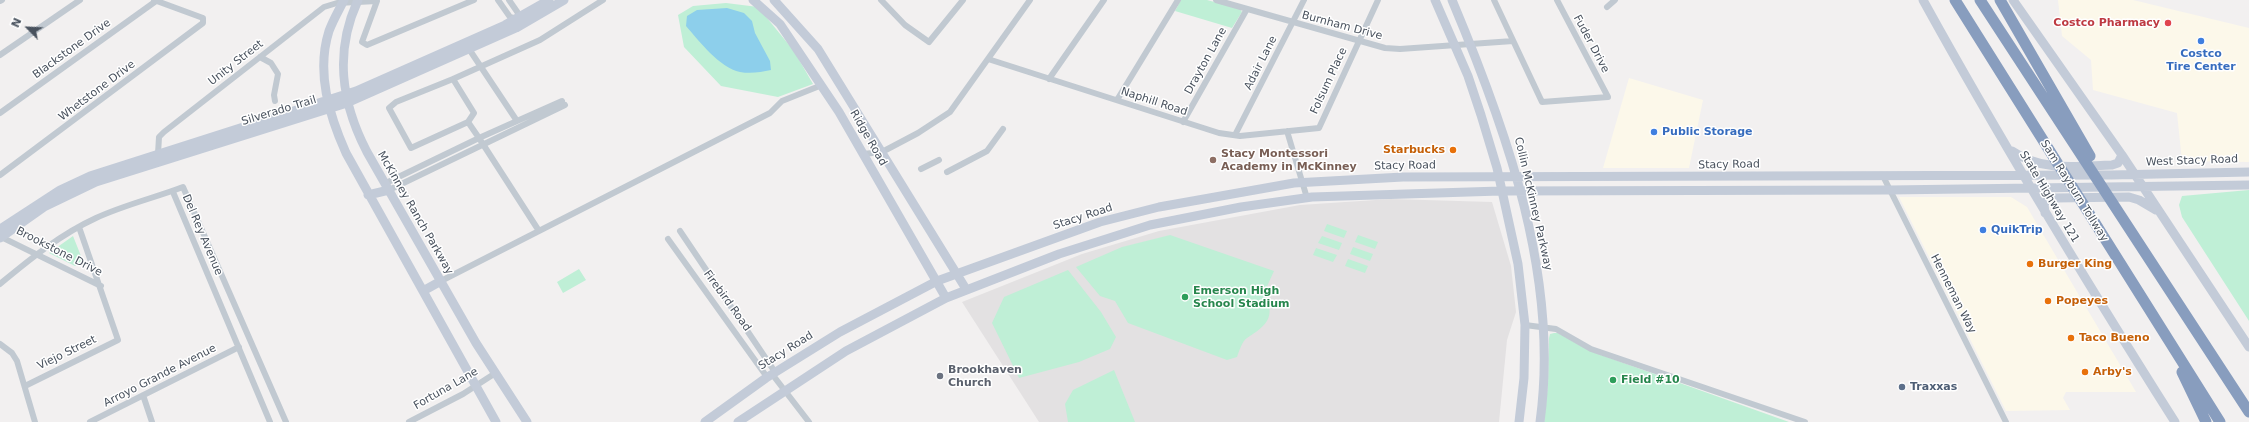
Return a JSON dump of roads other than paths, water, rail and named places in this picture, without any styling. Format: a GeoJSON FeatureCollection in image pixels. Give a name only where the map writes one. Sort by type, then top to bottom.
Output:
{"type":"FeatureCollection","features":[{"type":"Feature","properties":{"kind":"highway"},"geometry":{"type":"LineString","coordinates":[[1948,0],[1964,14]]}},
{"type":"Feature","properties":{"kind":"highway","name":"Sam Rayburn Tollway"},"geometry":{"type":"LineString","coordinates":[[1955,0],[2220,422]]}},
{"type":"Feature","properties":{"kind":"highway"},"geometry":{"type":"LineString","coordinates":[[1980,0],[2084,153]]}},
{"type":"Feature","properties":{"kind":"highway"},"geometry":{"type":"LineString","coordinates":[[2000,0],[2114,206],[2249,412]]}},
{"type":"Feature","properties":{"kind":"highway"},"geometry":{"type":"LineString","coordinates":[[2162,330],[2206,422]]}},
{"type":"Feature","properties":{"kind":"main road"},"geometry":{"type":"LineString","coordinates":[[467,46],[549,0]]}},
{"type":"Feature","properties":{"kind":"main road","name":"Silverado Trail"},"geometry":{"type":"LineString","coordinates":[[0,235],[44,207],[78,189],[158,157],[345,94],[516,28],[564,0]]}},
{"type":"Feature","properties":{"kind":"main road","name":"Ridge Road"},"geometry":{"type":"LineString","coordinates":[[753,0],[780,24],[822,86],[946,298]]}},
{"type":"Feature","properties":{"kind":"main road","name":"Ridge Road"},"geometry":{"type":"LineString","coordinates":[[774,0],[818,50],[966,290]]}},
{"type":"Feature","properties":{"kind":"main road"},"geometry":{"type":"LineString","coordinates":[[1435,0],[1476,98],[1498,178],[1518,264],[1525,325],[1524,378],[1519,422]]}},
{"type":"Feature","properties":{"kind":"main road","name":"Collin McKinney Parkway"},"geometry":{"type":"LineString","coordinates":[[1452,0],[1471,43],[1503,130],[1517,178],[1538,275],[1544,327],[1545,366],[1540,422]]}},
{"type":"Feature","properties":{"kind":"main road","name":"State Highway 121"},"geometry":{"type":"LineString","coordinates":[[1923,0],[1960,70],[2022,175],[2175,422]]}},
{"type":"Feature","properties":{"kind":"main road"},"geometry":{"type":"LineString","coordinates":[[2012,0],[2122,155],[2249,347]]}},
{"type":"Feature","properties":{"kind":"main road"},"geometry":{"type":"LineString","coordinates":[[343,1],[329,31],[324,65],[328,109],[341,144],[368,195],[496,422]]}},
{"type":"Feature","properties":{"kind":"main road","name":"McKinney Ranch Parkway"},"geometry":{"type":"LineString","coordinates":[[357,1],[345,33],[341,61],[347,103],[362,146],[494,374],[527,422]]}},
{"type":"Feature","properties":{"kind":"main road"},"geometry":{"type":"LineString","coordinates":[[780,24],[792,19]]}},
{"type":"Feature","properties":{"kind":"main road","name":"Silverado Trail"},"geometry":{"type":"LineString","coordinates":[[158,157],[347,103],[467,46]]}},
{"type":"Feature","properties":{"kind":"main road"},"geometry":{"type":"LineString","coordinates":[[822,86],[837,79]]}},
{"type":"Feature","properties":{"kind":"main road"},"geometry":{"type":"LineString","coordinates":[[2005,145],[2021,159],[2034,165],[2112,165],[2118,163],[2122,155]]}},
{"type":"Feature","properties":{"kind":"main road","name":"West Stacy Road"},"geometry":{"type":"LineString","coordinates":[[2135,175],[2249,172]]}},
{"type":"Feature","properties":{"kind":"main road","name":"Stacy Road"},"geometry":{"type":"LineString","coordinates":[[705,422],[772,374],[840,332],[937,281],[1100,222],[1144,211],[1303,183],[1403,177],[1517,178],[2135,175]]}},
{"type":"Feature","properties":{"kind":"main road"},"geometry":{"type":"LineString","coordinates":[[1709,177],[1714,190]]}},
{"type":"Feature","properties":{"kind":"main road"},"geometry":{"type":"LineString","coordinates":[[738,422],[784,390],[846,351],[946,298],[1059,254],[1150,225],[1241,207],[1308,198],[1500,190],[1890,190],[2249,185]]}},
{"type":"Feature","properties":{"kind":"main road"},"geometry":{"type":"LineString","coordinates":[[368,195],[387,187]]}},
{"type":"Feature","properties":{"kind":"main road"},"geometry":{"type":"LineString","coordinates":[[2045,213],[2044,204],[2048,199],[2055,198],[2129,198],[2139,200],[2158,210]]}},
{"type":"Feature","properties":{"kind":"main road"},"geometry":{"type":"LineString","coordinates":[[1144,211],[1150,225]]}},
{"type":"Feature","properties":{"kind":"main road"},"geometry":{"type":"LineString","coordinates":[[422,291],[441,281]]}},
{"type":"Feature","properties":{"kind":"street"},"geometry":{"type":"LineString","coordinates":[[0,55],[80,0]]}},
{"type":"Feature","properties":{"kind":"street","name":"Whetstone Drive"},"geometry":{"type":"LineString","coordinates":[[1,173],[204,21],[203,18],[155,0]]}},
{"type":"Feature","properties":{"kind":"street","name":"Blackstone Drive"},"geometry":{"type":"LineString","coordinates":[[0,113],[155,0]]}},
{"type":"Feature","properties":{"kind":"street","name":"Unity Street"},"geometry":{"type":"LineString","coordinates":[[158,157],[159,137],[164,132],[316,12],[343,1],[377,1],[362,42],[364,45],[367,45],[474,0]]}},
{"type":"Feature","properties":{"kind":"street"},"geometry":{"type":"LineString","coordinates":[[498,0],[510,17],[517,19],[518,13],[509,0]]}},
{"type":"Feature","properties":{"kind":"street"},"geometry":{"type":"LineString","coordinates":[[453,79],[474,113],[468,122],[411,148],[389,108],[403,98],[453,79],[540,40],[603,0]]}},
{"type":"Feature","properties":{"kind":"street"},"geometry":{"type":"LineString","coordinates":[[881,0],[905,25],[929,42],[961,0]]}},
{"type":"Feature","properties":{"kind":"street"},"geometry":{"type":"LineString","coordinates":[[863,154],[882,152],[918,133],[950,112],[1030,0]]}},
{"type":"Feature","properties":{"kind":"street"},"geometry":{"type":"LineString","coordinates":[[1049,79],[1104,0]]}},
{"type":"Feature","properties":{"kind":"street"},"geometry":{"type":"LineString","coordinates":[[1116,100],[1178,0]]}},
{"type":"Feature","properties":{"kind":"street","name":"Burnham Drive"},"geometry":{"type":"LineString","coordinates":[[1216,0],[1229,2],[1246,9],[1358,41],[1400,49],[1513,41]]}},
{"type":"Feature","properties":{"kind":"street","name":"Adair Lane"},"geometry":{"type":"LineString","coordinates":[[1234,135],[1304,0]]}},
{"type":"Feature","properties":{"kind":"street","name":"Folsum Place"},"geometry":{"type":"LineString","coordinates":[[1319,128],[1378,0]]}},
{"type":"Feature","properties":{"kind":"street"},"geometry":{"type":"LineString","coordinates":[[1494,0],[1513,41]]}},
{"type":"Feature","properties":{"kind":"street","name":"Fuder Drive"},"geometry":{"type":"LineString","coordinates":[[1513,41],[1542,102],[1608,96],[1557,0]]}},
{"type":"Feature","properties":{"kind":"street"},"geometry":{"type":"LineString","coordinates":[[1607,7],[1615,0]]}},
{"type":"Feature","properties":{"kind":"street","name":"Drayton Lane"},"geometry":{"type":"LineString","coordinates":[[1183,122],[1246,9]]}},
{"type":"Feature","properties":{"kind":"street"},"geometry":{"type":"LineString","coordinates":[[467,46],[517,121]]}},
{"type":"Feature","properties":{"kind":"street"},"geometry":{"type":"LineString","coordinates":[[260,57],[271,63],[278,74],[274,95],[276,101]]}},
{"type":"Feature","properties":{"kind":"street","name":"Naphill Road"},"geometry":{"type":"LineString","coordinates":[[988,59],[1183,122],[1234,135],[1319,128]]}},
{"type":"Feature","properties":{"kind":"street"},"geometry":{"type":"LineString","coordinates":[[441,281],[770,113],[782,101],[822,86]]}},
{"type":"Feature","properties":{"kind":"street"},"geometry":{"type":"LineString","coordinates":[[563,103],[483,144],[387,187],[479,138],[563,103]]}},
{"type":"Feature","properties":{"kind":"street"},"geometry":{"type":"LineString","coordinates":[[468,122],[539,231]]}},
{"type":"Feature","properties":{"kind":"street"},"geometry":{"type":"LineString","coordinates":[[947,172],[987,151],[1003,129]]}},
{"type":"Feature","properties":{"kind":"street"},"geometry":{"type":"LineString","coordinates":[[1288,131],[1308,198]]}},
{"type":"Feature","properties":{"kind":"street"},"geometry":{"type":"LineString","coordinates":[[921,169],[939,160]]}},
{"type":"Feature","properties":{"kind":"street","name":"Henneman Way"},"geometry":{"type":"LineString","coordinates":[[1883,176],[2006,422]]}},
{"type":"Feature","properties":{"kind":"street","name":"Del Rey Avenue"},"geometry":{"type":"LineString","coordinates":[[270,422],[173,192],[183,188],[286,422]]}},
{"type":"Feature","properties":{"kind":"street"},"geometry":{"type":"LineString","coordinates":[[0,284],[37,254],[79,228],[110,212],[173,192]]}},
{"type":"Feature","properties":{"kind":"street"},"geometry":{"type":"LineString","coordinates":[[79,228],[101,286]]}},
{"type":"Feature","properties":{"kind":"street","name":"Firebird Road"},"geometry":{"type":"LineString","coordinates":[[680,231],[772,374]]}},
{"type":"Feature","properties":{"kind":"street","name":"Brookstone Drive"},"geometry":{"type":"LineString","coordinates":[[0,235],[101,286],[118,340]]}},
{"type":"Feature","properties":{"kind":"street","name":"Firebird Road"},"geometry":{"type":"LineString","coordinates":[[668,239],[808,422]]}},
{"type":"Feature","properties":{"kind":"street"},"geometry":{"type":"LineString","coordinates":[[1525,325],[1556,329],[1591,349],[1805,422]]}},
{"type":"Feature","properties":{"kind":"street","name":"Viejo Street"},"geometry":{"type":"LineString","coordinates":[[25,386],[118,340]]}},
{"type":"Feature","properties":{"kind":"street"},"geometry":{"type":"LineString","coordinates":[[0,344],[12,353],[17,361],[35,422]]}},
{"type":"Feature","properties":{"kind":"street","name":"Arroyo Grande Avenue"},"geometry":{"type":"LineString","coordinates":[[90,422],[239,347]]}},
{"type":"Feature","properties":{"kind":"street","name":"Fortuna Lane"},"geometry":{"type":"LineString","coordinates":[[409,422],[494,374]]}},
{"type":"Feature","properties":{"kind":"street"},"geometry":{"type":"LineString","coordinates":[[143,395],[152,422]]}},
{"type":"Feature","properties":{"kind":"water"},"geometry":{"type":"Polygon","coordinates":[[[727,8],[744,13],[752,21],[755,33],[770,61],[771,70],[748,73],[732,69],[710,53],[686,26],[687,16],[697,10],[727,8]]]}},
{"type":"Feature","properties":{"kind":"place","name":"Costco Pharmacy"},"geometry":{"type":"Point","coordinates":[2168,23]}},
{"type":"Feature","properties":{"kind":"place","name":"Costco Tire Center"},"geometry":{"type":"Point","coordinates":[2201,41]}},
{"type":"Feature","properties":{"kind":"place","name":"Public Storage"},"geometry":{"type":"Point","coordinates":[1654,132]}},
{"type":"Feature","properties":{"kind":"place","name":"Starbucks"},"geometry":{"type":"Point","coordinates":[1453,150]}},
{"type":"Feature","properties":{"kind":"place","name":"Stacy Montessori Academy in McKinney"},"geometry":{"type":"Point","coordinates":[1213,160]}},
{"type":"Feature","properties":{"kind":"place","name":"QuikTrip"},"geometry":{"type":"Point","coordinates":[1983,230]}},
{"type":"Feature","properties":{"kind":"place","name":"Burger King"},"geometry":{"type":"Point","coordinates":[2030,264]}},
{"type":"Feature","properties":{"kind":"place","name":"Emerson High School Stadium"},"geometry":{"type":"Point","coordinates":[1185,297]}},
{"type":"Feature","properties":{"kind":"place","name":"Popeyes"},"geometry":{"type":"Point","coordinates":[2048,301]}},
{"type":"Feature","properties":{"kind":"place","name":"Taco Bueno"},"geometry":{"type":"Point","coordinates":[2071,338]}},
{"type":"Feature","properties":{"kind":"place","name":"Arby's"},"geometry":{"type":"Point","coordinates":[2085,372]}},
{"type":"Feature","properties":{"kind":"place","name":"Brookhaven Church"},"geometry":{"type":"Point","coordinates":[940,376]}},
{"type":"Feature","properties":{"kind":"place","name":"Field #10"},"geometry":{"type":"Point","coordinates":[1613,380]}},
{"type":"Feature","properties":{"kind":"place","name":"Traxxas"},"geometry":{"type":"Point","coordinates":[1902,387]}}]}
